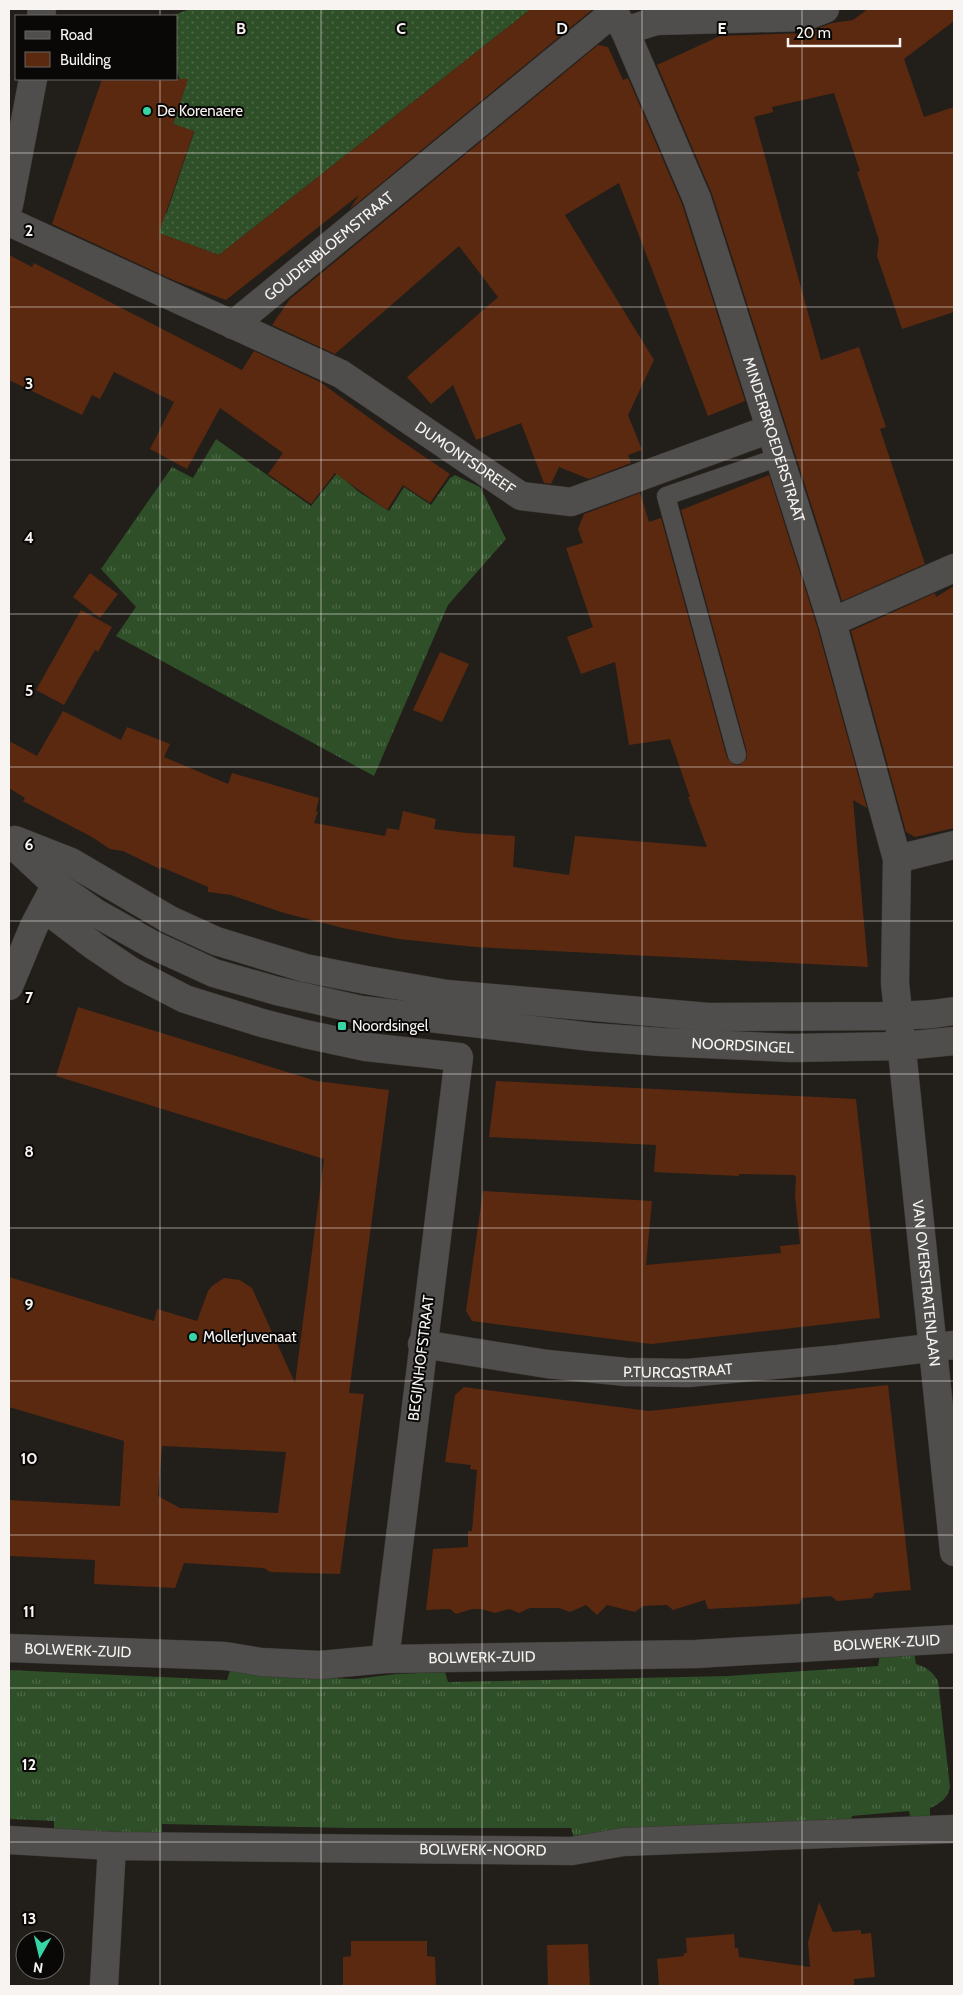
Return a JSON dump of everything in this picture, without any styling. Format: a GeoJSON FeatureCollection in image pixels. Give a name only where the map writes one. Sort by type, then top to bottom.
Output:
{"type":"FeatureCollection","features":[{"type":"Feature","properties":{"kind":"street"},"geometry":{"type":"LineString","coordinates":[[617,17],[656,21],[804,17],[825,9]]}},
{"type":"Feature","properties":{"kind":"street","name":"GOUDENBLOEMSTRAAT"},"geometry":{"type":"LineString","coordinates":[[233,324],[617,17]]}},
{"type":"Feature","properties":{"kind":"street","name":"MINDERBROEDERSTRAAT"},"geometry":{"type":"LineString","coordinates":[[617,17],[697,199],[832,622],[897,859],[895,983],[898,1016]]}},
{"type":"Feature","properties":{"kind":"street"},"geometry":{"type":"LineString","coordinates":[[9,205],[33,80]]}},
{"type":"Feature","properties":{"kind":"street"},"geometry":{"type":"LineString","coordinates":[[9,222],[233,324]]}},
{"type":"Feature","properties":{"kind":"street","name":"DUMONTSDREEF"},"geometry":{"type":"LineString","coordinates":[[233,324],[341,374],[521,496],[571,502],[770,429]]}},
{"type":"Feature","properties":{"kind":"street"},"geometry":{"type":"LineString","coordinates":[[832,622],[954,568]]}},
{"type":"Feature","properties":{"kind":"street","name":"NOORDSINGEL"},"geometry":{"type":"LineString","coordinates":[[9,837],[71,862],[170,920],[216,940],[305,968],[366,980],[447,994],[708,1017],[898,1016],[954,1011]]}},
{"type":"Feature","properties":{"kind":"street","name":"NOORDSINGEL"},"geometry":{"type":"LineString","coordinates":[[9,841],[50,896],[94,946],[131,971],[185,998],[262,1023],[314,1036],[366,1047],[459,1056]]}},
{"type":"Feature","properties":{"kind":"street"},"geometry":{"type":"LineString","coordinates":[[897,859],[954,845]]}},
{"type":"Feature","properties":{"kind":"street"},"geometry":{"type":"LineString","coordinates":[[9,986],[28,940],[50,896],[71,862]]}},
{"type":"Feature","properties":{"kind":"street","name":"NOORDSINGEL"},"geometry":{"type":"LineString","coordinates":[[50,896],[96,913],[154,945],[214,973],[277,991],[360,1010],[592,1038],[645,1041],[791,1048],[903,1046],[954,1041]]}},
{"type":"Feature","properties":{"kind":"street","name":"VAN OVERSTRATENLAAN"},"geometry":{"type":"LineString","coordinates":[[898,1016],[944,1346],[954,1552]]}},
{"type":"Feature","properties":{"kind":"street","name":"BEGIJNHOFSTRAAT"},"geometry":{"type":"LineString","coordinates":[[385,1660],[422,1344],[459,1056]]}},
{"type":"Feature","properties":{"kind":"street","name":"P.TURCQSTRAAT"},"geometry":{"type":"LineString","coordinates":[[422,1344],[547,1364],[626,1372],[688,1373],[944,1346]]}},
{"type":"Feature","properties":{"kind":"street","name":"BOLWERK-ZUID"},"geometry":{"type":"LineString","coordinates":[[9,1648],[225,1656],[261,1662],[320,1665],[385,1660],[696,1654],[954,1639]]}},
{"type":"Feature","properties":{"kind":"street","name":"BOLWERK-NOORD"},"geometry":{"type":"LineString","coordinates":[[9,1840],[112,1846],[572,1851],[622,1842],[954,1828]]}},
{"type":"Feature","properties":{"kind":"street"},"geometry":{"type":"LineString","coordinates":[[104,1986],[112,1846]]}},
{"type":"Feature","properties":{"kind":"lane"},"geometry":{"type":"LineString","coordinates":[[737,755],[666,496],[779,457]]}},
{"type":"Feature","properties":{"kind":"green space"},"geometry":{"type":"Polygon","coordinates":[[[190,9],[531,9],[219,255],[152,231],[167,212],[194,132],[173,124],[184,91],[178,74],[178,15],[174,15],[190,9]]]}},
{"type":"Feature","properties":{"kind":"green space"},"geometry":{"type":"Polygon","coordinates":[[[216,439],[311,506],[337,473],[359,492],[389,511],[404,487],[431,505],[450,478],[455,475],[480,487],[506,539],[448,605],[374,776],[116,636],[136,607],[101,569],[172,467],[193,478],[216,439]]]}},
{"type":"Feature","properties":{"kind":"green space"},"geometry":{"type":"Polygon","coordinates":[[[914,1653],[916,1664],[928,1670],[938,1681],[950,1787],[943,1800],[930,1808],[930,1820],[911,1821],[909,1811],[852,1816],[850,1826],[574,1838],[571,1828],[350,1828],[162,1824],[162,1835],[54,1832],[54,1821],[9,1819],[9,1670],[227,1680],[231,1668],[275,1676],[355,1679],[396,1674],[445,1672],[448,1682],[728,1676],[878,1666],[880,1655],[914,1653]]]}},
{"type":"Feature","properties":{"kind":"building"},"geometry":{"type":"Polygon","coordinates":[[[531,9],[593,9],[350,209],[359,195],[226,300],[173,280],[52,224],[102,80],[188,79],[173,124],[194,131],[159,233],[219,255],[531,9]]]}},
{"type":"Feature","properties":{"kind":"building"},"geometry":{"type":"Polygon","coordinates":[[[868,9],[954,9],[954,21],[904,59],[924,117],[954,107],[954,312],[902,329],[877,256],[879,240],[857,172],[860,171],[834,93],[772,107],[773,112],[754,117],[821,360],[859,347],[886,427],[880,429],[925,564],[842,601],[712,194],[657,65],[720,36],[805,33],[832,23],[853,20],[868,9]]]}},
{"type":"Feature","properties":{"kind":"building"},"geometry":{"type":"Polygon","coordinates":[[[598,45],[608,47],[623,80],[628,78],[682,204],[745,401],[708,416],[619,183],[565,215],[654,360],[628,415],[642,450],[628,455],[631,463],[589,479],[559,467],[551,484],[544,483],[521,423],[476,440],[453,385],[431,404],[407,377],[498,297],[459,246],[335,354],[272,325],[290,299],[598,45]]]}},
{"type":"Feature","properties":{"kind":"building"},"geometry":{"type":"Polygon","coordinates":[[[9,255],[32,267],[34,263],[242,370],[254,351],[320,382],[450,474],[430,503],[403,485],[387,510],[335,473],[311,504],[268,474],[283,453],[220,408],[187,469],[150,449],[174,402],[114,372],[100,399],[92,395],[82,415],[9,380],[9,255]]]}},
{"type":"Feature","properties":{"kind":"building"},"geometry":{"type":"Polygon","coordinates":[[[769,475],[817,626],[867,808],[853,800],[868,967],[475,947],[399,939],[347,929],[284,913],[231,895],[208,892],[208,887],[161,867],[160,869],[123,851],[110,849],[92,837],[23,801],[25,798],[9,788],[9,741],[37,756],[63,711],[121,740],[127,727],[170,744],[164,757],[228,784],[232,773],[319,798],[316,811],[318,812],[314,823],[385,836],[387,828],[399,830],[403,811],[436,819],[434,829],[515,836],[513,867],[569,875],[575,836],[707,847],[688,797],[690,797],[670,739],[629,745],[615,662],[581,674],[567,637],[593,627],[566,548],[583,543],[578,529],[584,514],[640,493],[649,522],[661,518],[727,758],[734,765],[740,765],[747,758],[747,752],[681,510],[769,475]]]}},
{"type":"Feature","properties":{"kind":"building"},"geometry":{"type":"Polygon","coordinates":[[[90,573],[118,594],[100,618],[73,597],[90,573]]]}},
{"type":"Feature","properties":{"kind":"building"},"geometry":{"type":"Polygon","coordinates":[[[954,586],[954,828],[915,837],[906,832],[851,631],[935,593],[936,597],[954,586]]]}},
{"type":"Feature","properties":{"kind":"building"},"geometry":{"type":"Polygon","coordinates":[[[81,610],[112,627],[98,652],[95,650],[64,705],[36,690],[81,610]]]}},
{"type":"Feature","properties":{"kind":"building"},"geometry":{"type":"Polygon","coordinates":[[[440,652],[469,664],[442,722],[413,710],[440,652]]]}},
{"type":"Feature","properties":{"kind":"building"},"geometry":{"type":"Polygon","coordinates":[[[78,1007],[316,1081],[389,1090],[349,1393],[364,1394],[340,1574],[270,1572],[264,1568],[184,1563],[175,1588],[94,1584],[95,1560],[9,1556],[9,1500],[120,1506],[124,1441],[9,1407],[9,1277],[154,1321],[157,1309],[197,1321],[208,1291],[212,1286],[224,1278],[240,1280],[252,1288],[295,1383],[324,1159],[56,1076],[78,1007]],[[162,1446],[158,1496],[180,1508],[278,1513],[286,1452],[162,1446]]]}},
{"type":"Feature","properties":{"kind":"building"},"geometry":{"type":"Polygon","coordinates":[[[496,1081],[856,1099],[880,1318],[651,1344],[472,1321],[466,1311],[483,1191],[652,1201],[646,1265],[781,1253],[780,1246],[800,1244],[795,1196],[796,1176],[739,1174],[739,1176],[654,1172],[656,1145],[489,1137],[496,1081]]]}},
{"type":"Feature","properties":{"kind":"building"},"geometry":{"type":"Polygon","coordinates":[[[888,1385],[911,1590],[875,1593],[872,1598],[837,1601],[831,1596],[802,1598],[799,1604],[708,1609],[705,1600],[673,1610],[667,1605],[643,1606],[635,1612],[607,1605],[597,1615],[586,1605],[570,1612],[559,1608],[530,1608],[519,1613],[509,1609],[495,1613],[481,1609],[472,1609],[456,1614],[450,1609],[426,1610],[433,1549],[468,1547],[468,1531],[472,1531],[477,1470],[470,1469],[471,1465],[445,1462],[455,1395],[464,1387],[649,1411],[888,1385]]]}},
{"type":"Feature","properties":{"kind":"building"},"geometry":{"type":"Polygon","coordinates":[[[819,1902],[833,1932],[861,1930],[861,1934],[871,1933],[875,1977],[854,1979],[854,1986],[659,1986],[657,1959],[684,1956],[684,1953],[687,1953],[686,1938],[734,1934],[735,1948],[738,1948],[739,1957],[810,1967],[808,1942],[819,1902]]]}},
{"type":"Feature","properties":{"kind":"building"},"geometry":{"type":"Polygon","coordinates":[[[351,1941],[427,1941],[427,1956],[435,1957],[436,1986],[343,1986],[343,1957],[351,1956],[351,1941]]]}},
{"type":"Feature","properties":{"kind":"building"},"geometry":{"type":"Polygon","coordinates":[[[588,1944],[590,1986],[548,1986],[547,1945],[588,1944]]]}},
{"type":"Feature","properties":{"kind":"place","name":"De Korenaere"},"geometry":{"type":"Point","coordinates":[147,111]}},
{"type":"Feature","properties":{"kind":"place","name":"Noordsingel"},"geometry":{"type":"Point","coordinates":[342,1026]}},
{"type":"Feature","properties":{"kind":"place","name":"MollerJuvenaat"},"geometry":{"type":"Point","coordinates":[193,1337]}}]}
